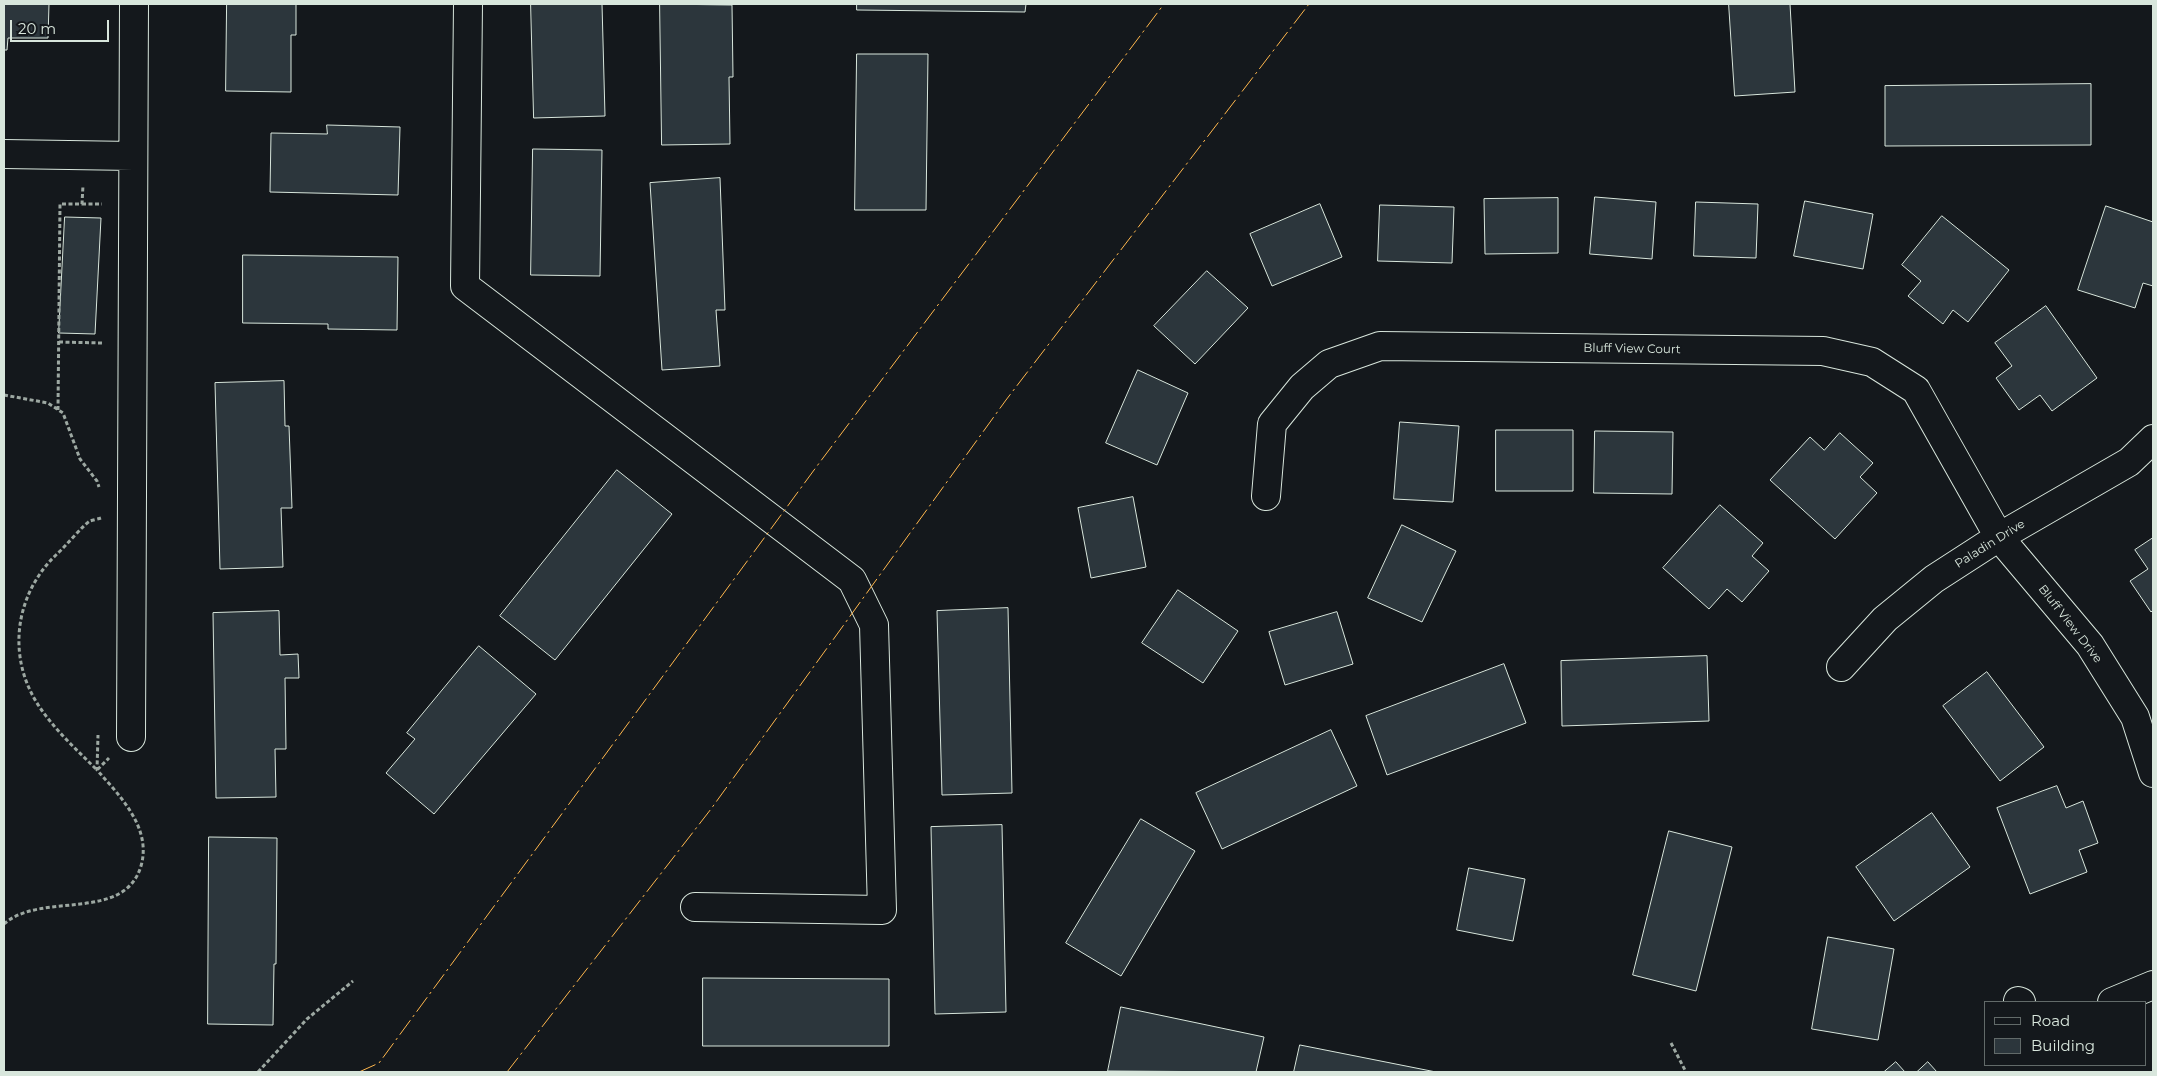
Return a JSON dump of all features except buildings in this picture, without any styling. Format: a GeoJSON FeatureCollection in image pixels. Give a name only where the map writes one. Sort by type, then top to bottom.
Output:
{"type":"FeatureCollection","features":[{"type":"Feature","properties":{"kind":"street"},"geometry":{"type":"LineString","coordinates":[[131,737],[134,4]]}},
{"type":"Feature","properties":{"kind":"street"},"geometry":{"type":"LineString","coordinates":[[468,4],[466,286],[852,580],[874,625],[882,910],[695,907]]}},
{"type":"Feature","properties":{"kind":"street"},"geometry":{"type":"LineString","coordinates":[[4,154],[134,156]]}},
{"type":"Feature","properties":{"kind":"street","name":"Bluff View Court"},"geometry":{"type":"LineString","coordinates":[[1266,496],[1272,424],[1302,387],[1329,364],[1380,346],[1823,351],[1872,362],[1916,390],[1999,537]]}},
{"type":"Feature","properties":{"kind":"street","name":"Paladin Drive"},"geometry":{"type":"LineString","coordinates":[[1840,668],[1885,619],[1934,579],[1999,537],[2129,462],[2153,439]]}},
{"type":"Feature","properties":{"kind":"street","name":"Bluff View Drive"},"geometry":{"type":"LineString","coordinates":[[1999,537],[2090,645],[2135,717],[2153,773]]}},
{"type":"Feature","properties":{"kind":"street"},"geometry":{"type":"LineString","coordinates":[[2114,1001],[2153,985]]}},
{"type":"Feature","properties":{"kind":"path"},"geometry":{"type":"LineString","coordinates":[[58,410],[60,204],[82,204],[83,155]]}},
{"type":"Feature","properties":{"kind":"path"},"geometry":{"type":"LineString","coordinates":[[59,342],[132,343]]}},
{"type":"Feature","properties":{"kind":"path"},"geometry":{"type":"LineString","coordinates":[[4,395],[48,403],[63,413],[80,459],[97,481],[101,490]]}},
{"type":"Feature","properties":{"kind":"path"},"geometry":{"type":"LineString","coordinates":[[4,924],[9,919],[27,912],[107,899],[124,892],[138,877],[143,859],[142,834],[134,817],[119,795],[97,770],[59,732],[34,698],[23,672],[18,646],[21,614],[28,591],[46,564],[90,521],[104,517],[103,527]]}},
{"type":"Feature","properties":{"kind":"path"},"geometry":{"type":"LineString","coordinates":[[97,770],[98,731]]}},
{"type":"Feature","properties":{"kind":"path"},"geometry":{"type":"LineString","coordinates":[[258,1072],[307,1019],[353,981]]}},
{"type":"Feature","properties":{"kind":"path"},"geometry":{"type":"LineString","coordinates":[[1671,1043],[1686,1072]]}},
{"type":"Feature","properties":{"kind":"power"},"geometry":{"type":"LineString","coordinates":[[359,1072],[379,1063],[817,466],[1164,4]]}},
{"type":"Feature","properties":{"kind":"power"},"geometry":{"type":"LineString","coordinates":[[507,1072],[711,809],[1006,400],[1309,4]]}}]}
